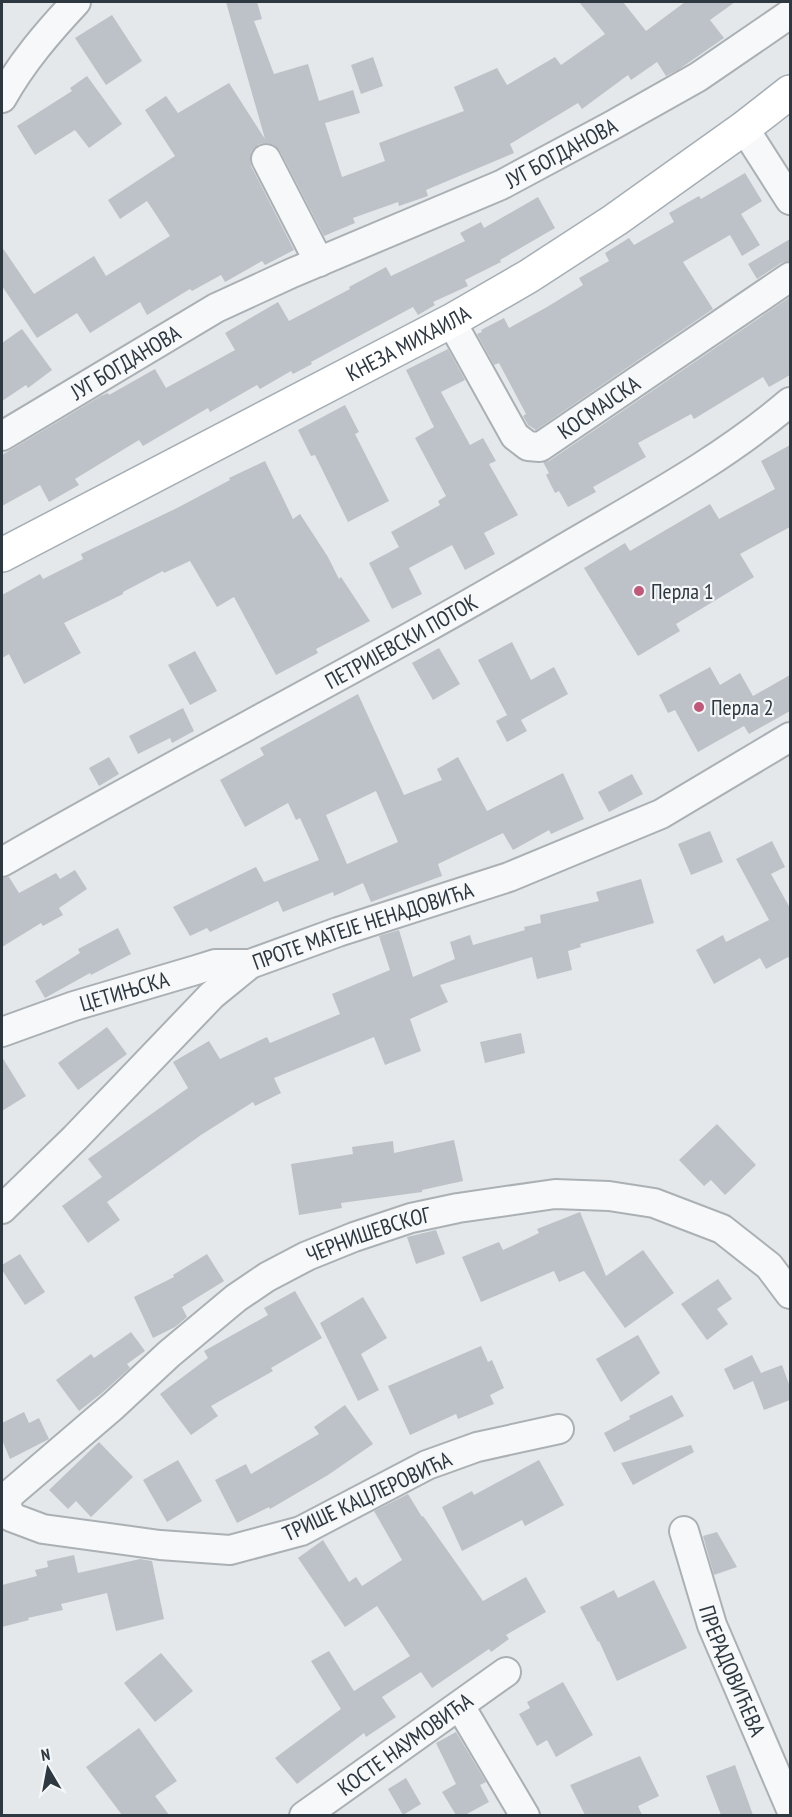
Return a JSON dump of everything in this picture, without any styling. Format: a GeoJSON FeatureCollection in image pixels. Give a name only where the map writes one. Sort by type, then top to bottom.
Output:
{"type":"FeatureCollection","features":[{"type":"Feature","properties":{"kind":"main road","name":"КНЕЗА МИХАИЛА"},"geometry":{"type":"LineString","coordinates":[[2,555],[451,321],[539,270],[615,220],[744,128],[790,92]]}},
{"type":"Feature","properties":{"kind":"street"},"geometry":{"type":"LineString","coordinates":[[2,98],[18,69],[76,2]]}},
{"type":"Feature","properties":{"kind":"street","name":"ЈУГ БОГДАНОВА"},"geometry":{"type":"LineString","coordinates":[[2,436],[216,308],[318,262],[501,185],[698,77],[790,15]]}},
{"type":"Feature","properties":{"kind":"street"},"geometry":{"type":"LineString","coordinates":[[744,128],[790,200]]}},
{"type":"Feature","properties":{"kind":"street"},"geometry":{"type":"LineString","coordinates":[[266,159],[318,262]]}},
{"type":"Feature","properties":{"kind":"street","name":"КОСМАЈСКА"},"geometry":{"type":"LineString","coordinates":[[451,321],[515,436],[528,446],[540,447],[790,277]]}},
{"type":"Feature","properties":{"kind":"street","name":"ПЕТРИЈЕВСКИ ПОТОК"},"geometry":{"type":"LineString","coordinates":[[2,862],[232,733],[426,629],[670,487],[725,452],[790,402]]}},
{"type":"Feature","properties":{"kind":"street","name":"ПРОТЕ МАТЕЈЕ НЕНАДОВИЋА"},"geometry":{"type":"LineString","coordinates":[[2,1209],[75,1138],[212,995],[250,964],[338,932],[509,877],[661,814],[790,737]]}},
{"type":"Feature","properties":{"kind":"street","name":"ЦЕТИЊСКА"},"geometry":{"type":"LineString","coordinates":[[2,1032],[74,1006],[215,964],[250,964]]}},
{"type":"Feature","properties":{"kind":"street","name":"ЧЕРНИШЕВСКОГ"},"geometry":{"type":"LineString","coordinates":[[6,1504],[9,1494],[236,1298],[267,1277],[307,1256],[411,1218],[458,1208],[555,1194],[609,1196],[654,1203],[722,1228],[769,1266],[790,1294]]}},
{"type":"Feature","properties":{"kind":"street","name":"ТРИШЕ КАЦЛЕРОВИЋА"},"geometry":{"type":"LineString","coordinates":[[6,1504],[11,1517],[43,1530],[160,1545],[230,1550],[301,1531],[427,1465],[477,1448],[559,1429]]}},
{"type":"Feature","properties":{"kind":"street","name":"ПРЕРАДОВИЋЕВА"},"geometry":{"type":"LineString","coordinates":[[684,1531],[712,1625],[790,1808]]}},
{"type":"Feature","properties":{"kind":"street","name":"КОСТЕ НАУМОВИЋА"},"geometry":{"type":"LineString","coordinates":[[304,1815],[506,1672]]}},
{"type":"Feature","properties":{"kind":"street"},"geometry":{"type":"LineString","coordinates":[[460,1706],[525,1815]]}},
{"type":"Feature","properties":{"kind":"building"},"geometry":{"type":"Polygon","coordinates":[[[226,2],[257,2],[262,19],[254,21],[274,74],[308,64],[319,101],[353,90],[360,113],[325,123],[342,177],[385,161],[379,143],[464,111],[454,87],[497,68],[507,85],[555,57],[561,65],[605,34],[579,2],[623,2],[646,31],[685,2],[735,2],[710,20],[724,38],[678,70],[666,76],[657,62],[631,80],[628,75],[582,109],[578,103],[510,144],[514,153],[426,190],[428,196],[399,206],[398,202],[353,218],[355,223],[324,236],[280,151],[274,145],[259,144],[252,151],[251,166],[294,250],[265,265],[262,261],[225,282],[221,275],[192,291],[190,289],[147,315],[140,302],[90,333],[77,313],[37,338],[2,286],[2,247],[34,294],[94,256],[106,276],[170,236],[147,201],[120,219],[108,200],[175,156],[145,110],[166,96],[178,113],[229,83],[265,139],[226,2]]]}},
{"type":"Feature","properties":{"kind":"building"},"geometry":{"type":"Polygon","coordinates":[[[112,15],[142,61],[106,85],[75,38],[112,15]]]}},
{"type":"Feature","properties":{"kind":"building"},"geometry":{"type":"Polygon","coordinates":[[[373,57],[383,86],[361,94],[351,65],[373,57]]]}},
{"type":"Feature","properties":{"kind":"building"},"geometry":{"type":"Polygon","coordinates":[[[87,76],[122,124],[89,148],[75,130],[35,155],[17,126],[72,91],[70,88],[87,76]]]}},
{"type":"Feature","properties":{"kind":"building"},"geometry":{"type":"Polygon","coordinates":[[[745,173],[762,201],[741,214],[760,245],[742,256],[730,235],[683,262],[713,309],[536,430],[528,425],[523,416],[526,414],[499,363],[494,365],[477,334],[504,318],[509,328],[547,307],[583,285],[579,278],[609,261],[605,253],[629,238],[634,245],[674,222],[669,213],[699,196],[701,199],[745,173]]]}},
{"type":"Feature","properties":{"kind":"building"},"geometry":{"type":"Polygon","coordinates":[[[538,197],[555,228],[500,260],[501,262],[465,280],[468,286],[433,302],[435,305],[418,315],[413,307],[293,374],[291,371],[260,389],[257,385],[210,412],[208,408],[143,446],[139,440],[75,479],[79,485],[49,502],[40,485],[2,506],[2,455],[101,396],[108,393],[109,395],[155,369],[166,388],[235,350],[225,333],[278,302],[289,321],[386,267],[391,276],[465,241],[460,233],[481,222],[484,228],[538,197]]]}},
{"type":"Feature","properties":{"kind":"building"},"geometry":{"type":"Polygon","coordinates":[[[790,239],[790,261],[781,263],[757,279],[748,264],[790,239]]]}},
{"type":"Feature","properties":{"kind":"building"},"geometry":{"type":"Polygon","coordinates":[[[790,297],[790,375],[769,387],[763,377],[694,419],[691,414],[638,443],[646,457],[593,487],[596,492],[568,507],[559,491],[555,493],[546,475],[549,473],[543,462],[549,461],[790,297]]]}},
{"type":"Feature","properties":{"kind":"building"},"geometry":{"type":"Polygon","coordinates":[[[22,329],[52,370],[28,388],[26,385],[2,401],[2,343],[22,329]]]}},
{"type":"Feature","properties":{"kind":"building"},"geometry":{"type":"Polygon","coordinates":[[[448,349],[465,380],[441,392],[470,445],[483,438],[496,461],[489,464],[518,515],[484,533],[495,554],[465,570],[452,545],[409,568],[422,594],[392,609],[369,563],[399,547],[391,532],[440,505],[438,501],[446,496],[415,438],[434,427],[406,370],[448,349]]]}},
{"type":"Feature","properties":{"kind":"building"},"geometry":{"type":"Polygon","coordinates":[[[345,405],[359,432],[355,434],[389,501],[348,522],[315,455],[311,456],[298,430],[345,405]]]}},
{"type":"Feature","properties":{"kind":"building"},"geometry":{"type":"Polygon","coordinates":[[[790,445],[790,527],[740,554],[754,577],[676,624],[680,631],[638,656],[584,568],[625,543],[630,551],[710,504],[719,519],[775,489],[761,461],[790,445]]]}},
{"type":"Feature","properties":{"kind":"building"},"geometry":{"type":"Polygon","coordinates":[[[265,461],[293,519],[300,514],[328,557],[339,579],[341,577],[370,621],[316,649],[318,653],[276,675],[234,597],[217,607],[190,561],[164,573],[163,571],[64,623],[81,653],[24,684],[9,654],[2,658],[2,595],[40,574],[43,579],[83,559],[81,554],[177,508],[230,480],[229,478],[265,461]]]}},
{"type":"Feature","properties":{"kind":"building"},"geometry":{"type":"Polygon","coordinates":[[[512,642],[531,680],[554,667],[568,694],[521,720],[527,731],[507,742],[496,721],[507,715],[478,660],[512,642]]]}},
{"type":"Feature","properties":{"kind":"building"},"geometry":{"type":"Polygon","coordinates":[[[439,648],[460,684],[433,700],[412,663],[439,648]]]}},
{"type":"Feature","properties":{"kind":"building"},"geometry":{"type":"Polygon","coordinates":[[[195,651],[217,691],[190,705],[168,665],[195,651]]]}},
{"type":"Feature","properties":{"kind":"building"},"geometry":{"type":"Polygon","coordinates":[[[710,667],[720,685],[740,673],[753,696],[790,675],[790,711],[749,734],[744,726],[698,752],[675,710],[668,713],[659,695],[710,667]]]}},
{"type":"Feature","properties":{"kind":"building"},"geometry":{"type":"Polygon","coordinates":[[[358,694],[404,795],[442,780],[437,769],[458,757],[487,811],[563,773],[584,819],[551,834],[549,830],[513,850],[503,833],[438,864],[442,876],[371,902],[363,883],[334,896],[333,892],[283,912],[278,901],[210,932],[207,928],[190,936],[173,907],[256,867],[264,882],[319,860],[300,818],[296,820],[288,803],[245,827],[220,780],[264,755],[260,748],[358,694]],[[376,791],[326,815],[347,864],[398,842],[376,791]]]}},
{"type":"Feature","properties":{"kind":"building"},"geometry":{"type":"Polygon","coordinates":[[[183,708],[194,731],[172,743],[170,738],[138,754],[129,736],[183,708]]]}},
{"type":"Feature","properties":{"kind":"building"},"geometry":{"type":"Polygon","coordinates":[[[109,757],[119,774],[99,786],[89,768],[109,757]]]}},
{"type":"Feature","properties":{"kind":"building"},"geometry":{"type":"Polygon","coordinates":[[[632,774],[643,794],[609,812],[598,792],[632,774]]]}},
{"type":"Feature","properties":{"kind":"building"},"geometry":{"type":"Polygon","coordinates":[[[710,831],[723,862],[691,875],[678,844],[710,831]]]}},
{"type":"Feature","properties":{"kind":"building"},"geometry":{"type":"Polygon","coordinates":[[[772,841],[785,867],[771,874],[790,908],[790,961],[788,957],[766,969],[760,958],[714,984],[696,950],[723,935],[726,942],[769,920],[736,859],[772,841]]]}},
{"type":"Feature","properties":{"kind":"building"},"geometry":{"type":"Polygon","coordinates":[[[75,870],[87,889],[59,908],[63,915],[43,926],[41,923],[2,947],[2,878],[9,877],[19,893],[56,873],[60,879],[75,870]]]}},
{"type":"Feature","properties":{"kind":"building"},"geometry":{"type":"Polygon","coordinates":[[[641,879],[654,923],[580,944],[581,947],[568,951],[572,970],[537,979],[532,957],[440,985],[448,1002],[410,1019],[421,1051],[385,1065],[374,1037],[274,1078],[281,1093],[255,1106],[253,1102],[201,1135],[107,1202],[120,1220],[88,1243],[62,1206],[102,1177],[88,1159],[188,1088],[173,1062],[209,1041],[220,1059],[267,1037],[270,1043],[340,1014],[332,994],[390,970],[379,936],[399,930],[413,977],[455,959],[450,942],[470,935],[473,945],[525,930],[524,927],[541,923],[540,915],[599,901],[596,892],[641,879]]]}},
{"type":"Feature","properties":{"kind":"building"},"geometry":{"type":"Polygon","coordinates":[[[118,928],[131,954],[45,998],[35,981],[80,953],[78,949],[118,928]]]}},
{"type":"Feature","properties":{"kind":"building"},"geometry":{"type":"Polygon","coordinates":[[[107,1027],[127,1054],[78,1090],[58,1063],[107,1027]]]}},
{"type":"Feature","properties":{"kind":"building"},"geometry":{"type":"Polygon","coordinates":[[[521,1033],[525,1053],[485,1063],[480,1042],[521,1033]]]}},
{"type":"Feature","properties":{"kind":"building"},"geometry":{"type":"Polygon","coordinates":[[[2,1057],[26,1096],[2,1111],[2,1057]]]}},
{"type":"Feature","properties":{"kind":"building"},"geometry":{"type":"Polygon","coordinates":[[[717,1124],[756,1165],[725,1195],[711,1180],[704,1186],[679,1160],[717,1124]]]}},
{"type":"Feature","properties":{"kind":"building"},"geometry":{"type":"Polygon","coordinates":[[[454,1140],[463,1181],[422,1190],[422,1192],[341,1203],[342,1208],[299,1215],[291,1164],[353,1154],[352,1147],[393,1141],[394,1153],[454,1140]]]}},
{"type":"Feature","properties":{"kind":"building"},"geometry":{"type":"Polygon","coordinates":[[[580,1212],[606,1276],[643,1250],[674,1293],[625,1328],[584,1271],[559,1282],[554,1271],[481,1302],[462,1257],[499,1242],[503,1250],[539,1233],[537,1229],[580,1212]]]}},
{"type":"Feature","properties":{"kind":"building"},"geometry":{"type":"Polygon","coordinates":[[[436,1230],[445,1254],[416,1264],[407,1237],[436,1230]]]}},
{"type":"Feature","properties":{"kind":"building"},"geometry":{"type":"Polygon","coordinates":[[[20,1254],[45,1292],[25,1305],[2,1270],[2,1265],[20,1254]]]}},
{"type":"Feature","properties":{"kind":"building"},"geometry":{"type":"Polygon","coordinates":[[[207,1254],[224,1281],[182,1307],[187,1317],[175,1327],[153,1338],[134,1297],[174,1277],[173,1275],[207,1254]]]}},
{"type":"Feature","properties":{"kind":"building"},"geometry":{"type":"Polygon","coordinates":[[[718,1279],[732,1299],[717,1309],[728,1324],[707,1340],[681,1304],[718,1279]]]}},
{"type":"Feature","properties":{"kind":"building"},"geometry":{"type":"Polygon","coordinates":[[[295,1291],[322,1338],[271,1368],[273,1371],[211,1406],[218,1416],[191,1435],[160,1394],[208,1358],[204,1351],[268,1315],[264,1308],[295,1291]]]}},
{"type":"Feature","properties":{"kind":"building"},"geometry":{"type":"Polygon","coordinates":[[[363,1297],[387,1338],[361,1354],[379,1390],[358,1401],[320,1323],[363,1297]]]}},
{"type":"Feature","properties":{"kind":"building"},"geometry":{"type":"Polygon","coordinates":[[[131,1332],[145,1351],[127,1364],[130,1368],[79,1411],[56,1380],[91,1354],[94,1358],[131,1332]]]}},
{"type":"Feature","properties":{"kind":"building"},"geometry":{"type":"Polygon","coordinates":[[[638,1335],[660,1373],[621,1402],[596,1359],[638,1335]]]}},
{"type":"Feature","properties":{"kind":"building"},"geometry":{"type":"Polygon","coordinates":[[[481,1346],[488,1362],[492,1360],[504,1388],[490,1395],[494,1404],[458,1419],[456,1414],[410,1435],[388,1386],[481,1346]]]}},
{"type":"Feature","properties":{"kind":"building"},"geometry":{"type":"Polygon","coordinates":[[[752,1355],[761,1373],[782,1365],[790,1387],[790,1400],[764,1410],[753,1381],[734,1390],[724,1369],[752,1355]]]}},
{"type":"Feature","properties":{"kind":"building"},"geometry":{"type":"Polygon","coordinates":[[[672,1395],[684,1416],[614,1452],[604,1433],[630,1419],[629,1416],[672,1395]]]}},
{"type":"Feature","properties":{"kind":"building"},"geometry":{"type":"Polygon","coordinates":[[[345,1405],[373,1444],[328,1475],[270,1509],[269,1507],[237,1523],[215,1480],[246,1464],[251,1474],[319,1434],[314,1427],[345,1405]]]}},
{"type":"Feature","properties":{"kind":"building"},"geometry":{"type":"Polygon","coordinates":[[[24,1412],[29,1423],[39,1418],[49,1439],[10,1459],[2,1440],[2,1423],[24,1412]]]}},
{"type":"Feature","properties":{"kind":"building"},"geometry":{"type":"Polygon","coordinates":[[[99,1442],[133,1477],[91,1517],[76,1501],[68,1509],[49,1490],[99,1442]]]}},
{"type":"Feature","properties":{"kind":"building"},"geometry":{"type":"Polygon","coordinates":[[[691,1445],[694,1452],[633,1485],[621,1463],[691,1445]]]}},
{"type":"Feature","properties":{"kind":"building"},"geometry":{"type":"Polygon","coordinates":[[[178,1460],[202,1501],[167,1522],[143,1480],[178,1460]]]}},
{"type":"Feature","properties":{"kind":"building"},"geometry":{"type":"Polygon","coordinates":[[[539,1460],[564,1505],[525,1526],[522,1520],[462,1551],[442,1507],[472,1491],[474,1495],[539,1460]]]}},
{"type":"Feature","properties":{"kind":"building"},"geometry":{"type":"Polygon","coordinates":[[[408,1494],[483,1601],[526,1577],[546,1612],[506,1635],[509,1639],[491,1652],[489,1649],[432,1688],[421,1672],[382,1697],[396,1717],[366,1737],[364,1733],[297,1784],[275,1758],[341,1709],[311,1661],[329,1651],[354,1691],[410,1656],[377,1606],[345,1627],[298,1558],[323,1540],[349,1582],[356,1577],[362,1586],[402,1560],[374,1511],[408,1494]]]}},
{"type":"Feature","properties":{"kind":"building"},"geometry":{"type":"Polygon","coordinates":[[[717,1532],[737,1567],[714,1575],[703,1536],[717,1532]]]}},
{"type":"Feature","properties":{"kind":"building"},"geometry":{"type":"Polygon","coordinates":[[[74,1555],[78,1573],[140,1559],[152,1561],[164,1619],[116,1631],[107,1593],[61,1604],[63,1610],[2,1627],[2,1585],[37,1576],[35,1570],[48,1567],[47,1561],[74,1555]]]}},
{"type":"Feature","properties":{"kind":"building"},"geometry":{"type":"Polygon","coordinates":[[[654,1580],[687,1648],[617,1681],[580,1607],[614,1590],[618,1598],[654,1580]]]}},
{"type":"Feature","properties":{"kind":"building"},"geometry":{"type":"Polygon","coordinates":[[[161,1653],[193,1691],[155,1722],[124,1683],[161,1653]]]}},
{"type":"Feature","properties":{"kind":"building"},"geometry":{"type":"Polygon","coordinates":[[[563,1682],[593,1735],[556,1757],[547,1740],[537,1746],[519,1714],[530,1708],[527,1702],[563,1682]]]}},
{"type":"Feature","properties":{"kind":"building"},"geometry":{"type":"Polygon","coordinates":[[[139,1728],[177,1781],[155,1796],[169,1815],[122,1815],[86,1767],[139,1728]]]}},
{"type":"Feature","properties":{"kind":"building"},"geometry":{"type":"Polygon","coordinates":[[[456,1732],[486,1782],[480,1785],[489,1802],[465,1815],[456,1815],[442,1792],[456,1784],[436,1743],[456,1732]]]}},
{"type":"Feature","properties":{"kind":"building"},"geometry":{"type":"Polygon","coordinates":[[[640,1756],[659,1796],[638,1806],[642,1815],[585,1815],[570,1785],[640,1756]]]}},
{"type":"Feature","properties":{"kind":"building"},"geometry":{"type":"Polygon","coordinates":[[[735,1765],[753,1815],[721,1815],[706,1776],[735,1765]]]}},
{"type":"Feature","properties":{"kind":"building"},"geometry":{"type":"Polygon","coordinates":[[[406,1778],[421,1804],[403,1815],[388,1789],[406,1778]]]}},
{"type":"Feature","properties":{"kind":"place","name":"Перла 1"},"geometry":{"type":"Point","coordinates":[639,591]}},
{"type":"Feature","properties":{"kind":"place","name":"Перла 2"},"geometry":{"type":"Point","coordinates":[699,707]}}]}
